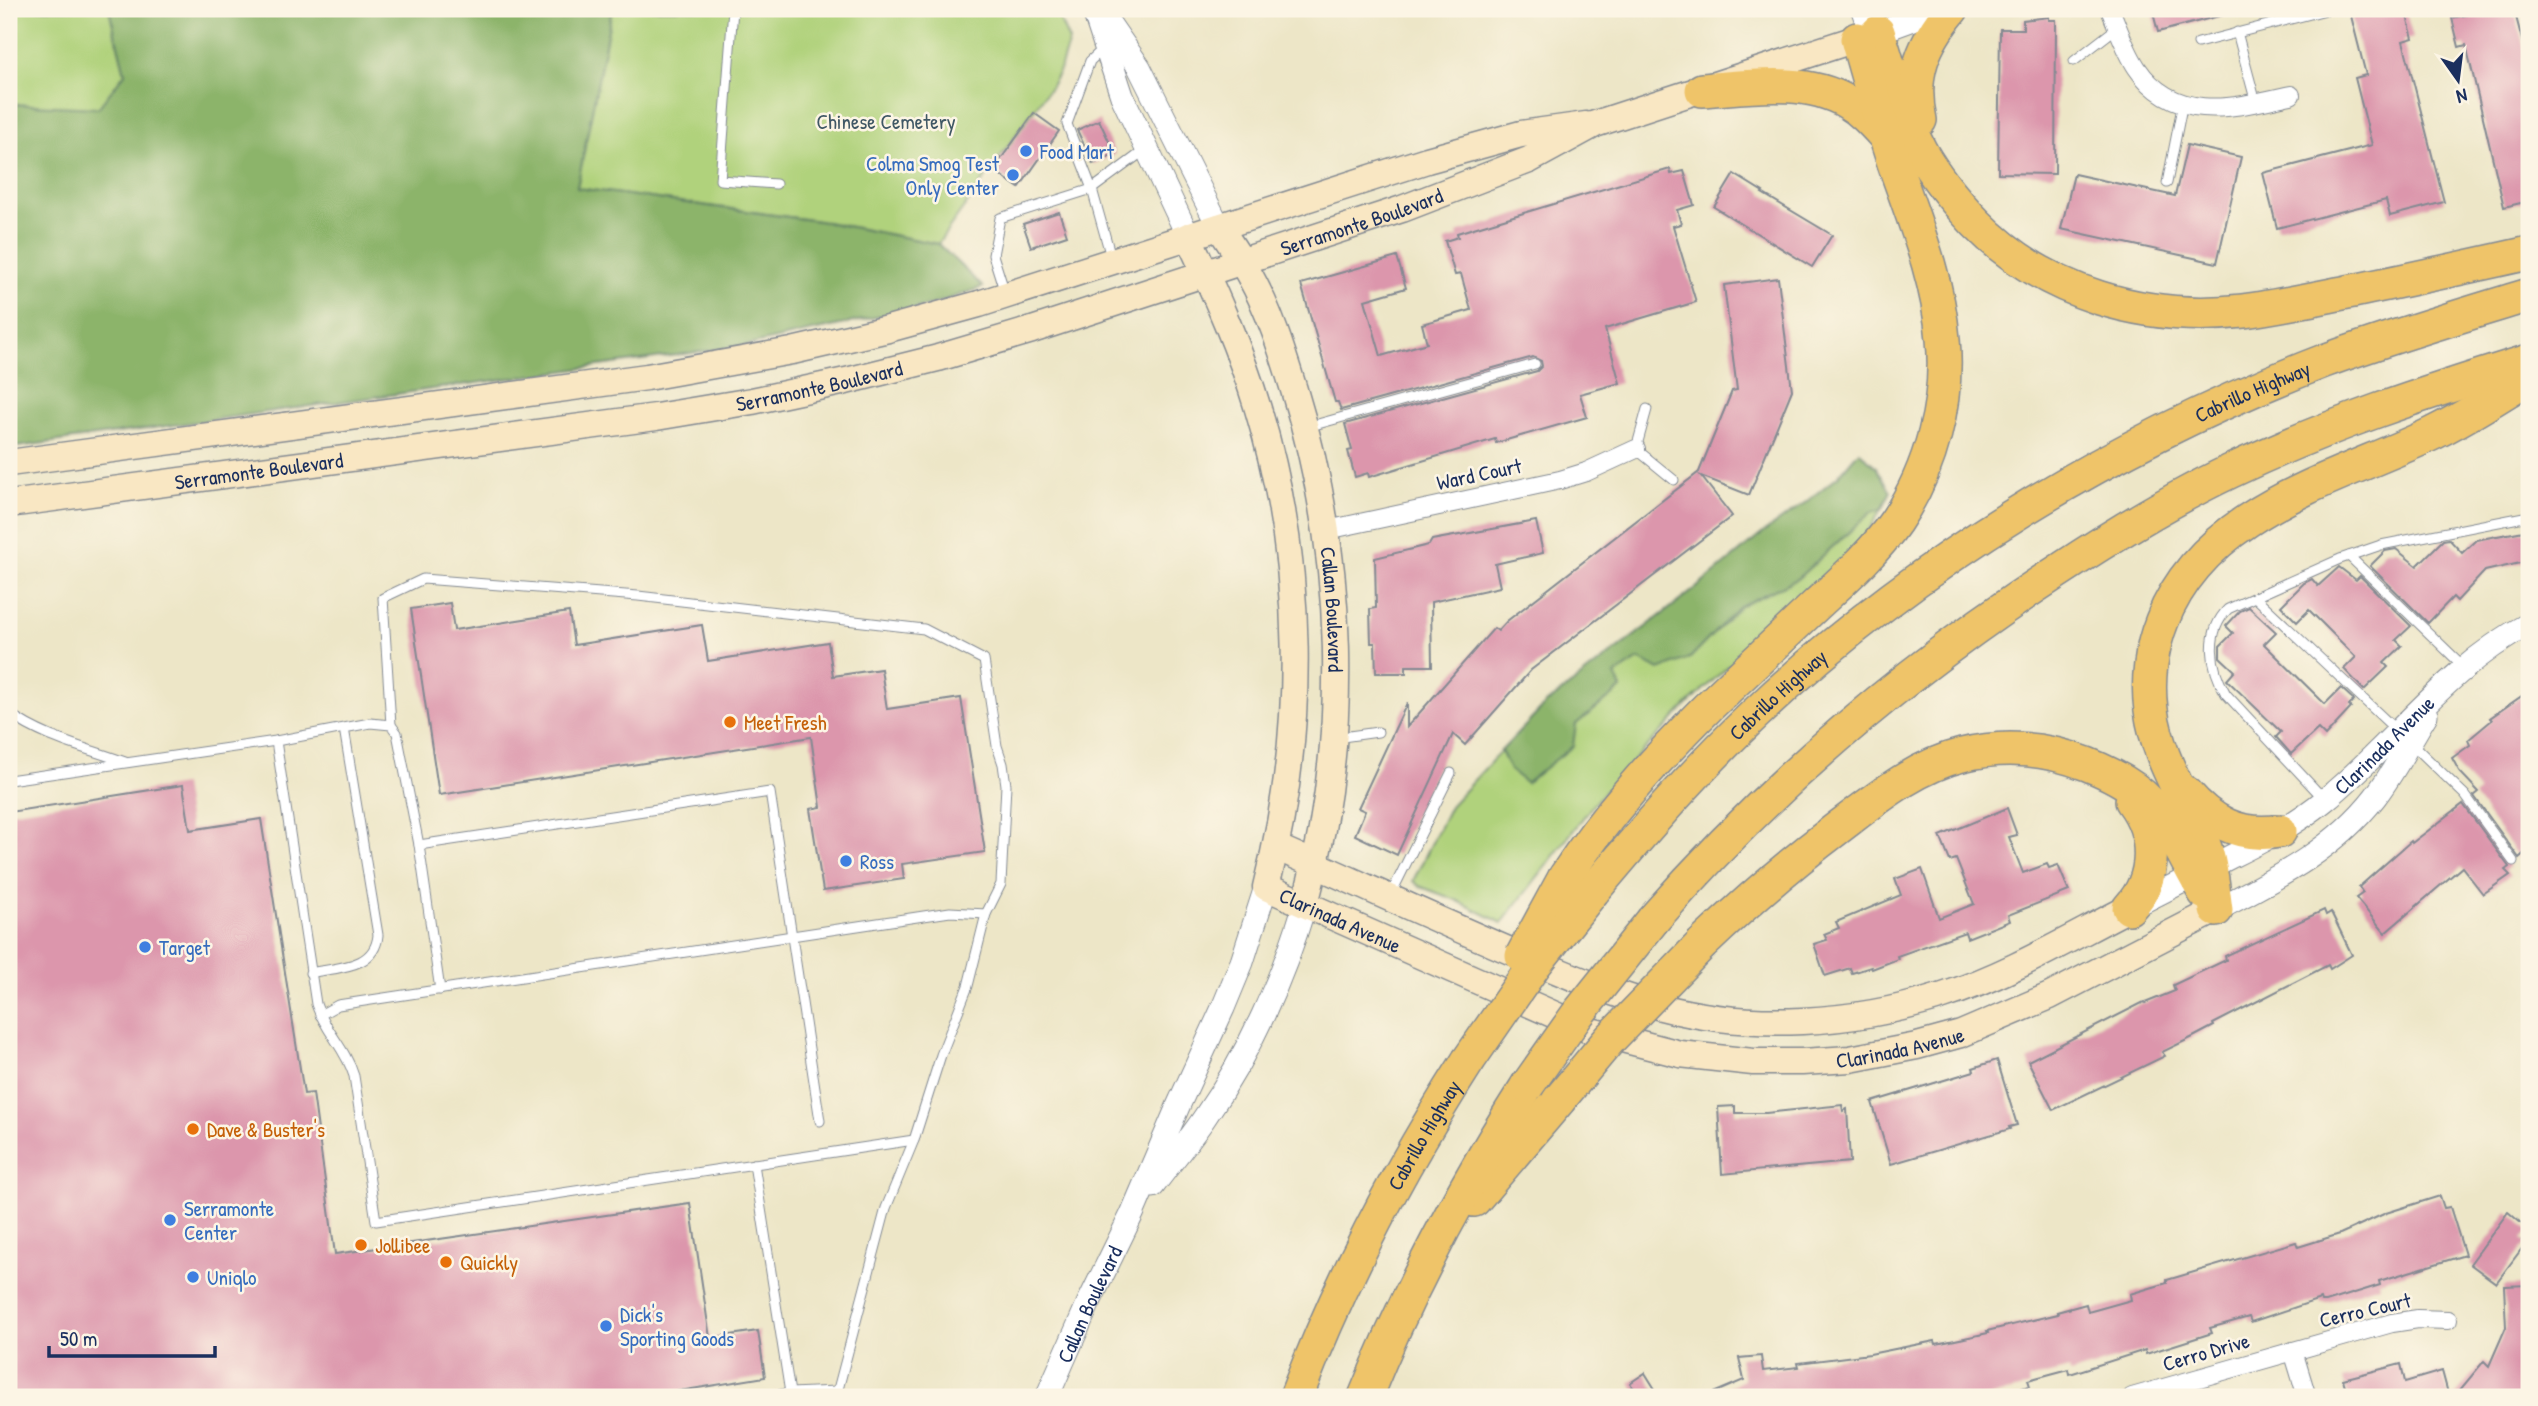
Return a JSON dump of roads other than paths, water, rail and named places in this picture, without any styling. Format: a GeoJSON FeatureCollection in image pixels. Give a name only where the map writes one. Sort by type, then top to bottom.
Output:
{"type":"FeatureCollection","features":[{"type":"Feature","properties":{"kind":"highway"},"geometry":{"type":"LineString","coordinates":[[1952,9],[1922,58],[1916,94],[1928,146],[1964,210]]}},
{"type":"Feature","properties":{"kind":"highway"},"geometry":{"type":"LineString","coordinates":[[1579,884],[1606,818],[1707,708],[1869,554],[1895,521],[1917,482],[1939,416],[1944,342],[1930,268],[1885,136],[1866,29]]}},
{"type":"Feature","properties":{"kind":"highway"},"geometry":{"type":"LineString","coordinates":[[1866,29],[1920,149],[1939,180],[1964,210],[2007,251],[2050,278],[2102,299],[2166,312],[2205,313],[2264,308],[2529,253]]}},
{"type":"Feature","properties":{"kind":"highway"},"geometry":{"type":"LineString","coordinates":[[1702,90],[1789,86],[1828,92],[1858,109],[1885,136]]}},
{"type":"Feature","properties":{"kind":"highway","name":"Cabrillo Highway"},"geometry":{"type":"LineString","coordinates":[[1296,1397],[1332,1310],[1401,1171],[1468,1061],[1535,964],[1579,884],[1689,781],[1755,714],[1865,621],[1982,537],[2106,463],[2245,394],[2380,341],[2529,295]]}},
{"type":"Feature","properties":{"kind":"highway"},"geometry":{"type":"LineString","coordinates":[[1365,1397],[1394,1328],[1435,1244],[1481,1161],[1527,1086],[1577,1015],[1653,920],[1737,828],[1840,731],[1950,644],[2098,545],[2189,492],[2294,442],[2405,400],[2529,361]]}},
{"type":"Feature","properties":{"kind":"highway"},"geometry":{"type":"LineString","coordinates":[[2202,871],[2205,847],[2170,776],[2157,742],[2150,696],[2156,639],[2173,596],[2186,575],[2203,555],[2233,530],[2274,505],[2426,437],[2529,377]]}},
{"type":"Feature","properties":{"kind":"highway"},"geometry":{"type":"LineString","coordinates":[[2157,742],[2180,784],[2212,818],[2244,832],[2262,834],[2280,831]]}},
{"type":"Feature","properties":{"kind":"highway"},"geometry":{"type":"LineString","coordinates":[[1435,1244],[1497,1175],[1610,1039],[1702,944],[1756,894],[1819,842],[1890,790],[1934,766],[1963,755],[2006,748],[2042,751],[2087,765],[2119,779],[2143,796],[2202,871],[2216,910]]}},
{"type":"Feature","properties":{"kind":"highway"},"geometry":{"type":"LineString","coordinates":[[2087,765],[2125,793],[2139,811],[2148,832],[2151,859],[2148,876],[2142,891],[2129,908]]}},
{"type":"Feature","properties":{"kind":"main road","name":"Serramonte Boulevard"},"geometry":{"type":"LineString","coordinates":[[9,463],[696,369],[840,341],[932,318],[1416,163],[1521,134],[1595,124],[1702,90],[1866,29]]}},
{"type":"Feature","properties":{"kind":"main road","name":"Serramonte Boulevard"},"geometry":{"type":"LineString","coordinates":[[9,504],[609,424],[764,398],[938,358],[1206,274],[1452,190],[1529,160],[1595,124]]}},
{"type":"Feature","properties":{"kind":"main road","name":"Callan Boulevard"},"geometry":{"type":"LineString","coordinates":[[1219,227],[1242,261],[1271,321],[1305,428],[1327,530],[1335,615],[1336,690],[1333,738],[1315,864],[1305,904]]}},
{"type":"Feature","properties":{"kind":"main road","name":"Callan Boulevard"},"geometry":{"type":"LineString","coordinates":[[1188,236],[1238,352],[1258,411],[1282,511],[1288,559],[1293,609],[1294,697],[1288,771],[1276,847],[1266,887]]}},
{"type":"Feature","properties":{"kind":"main road","name":"Clarinada Avenue"},"geometry":{"type":"LineString","coordinates":[[1276,847],[1558,971],[1660,1007],[1708,1016],[1780,1021],[1863,1014],[1944,995],[2011,968],[2129,908]]}},
{"type":"Feature","properties":{"kind":"main road","name":"Clarinada Avenue"},"geometry":{"type":"LineString","coordinates":[[1266,887],[1591,1031],[1680,1054],[1777,1062],[1826,1061],[1874,1055],[1972,1030],[2050,996],[2216,910]]}},
{"type":"Feature","properties":{"kind":"street","name":"Callan Boulevard"},"geometry":{"type":"LineString","coordinates":[[1096,9],[1115,80],[1188,236]]}},
{"type":"Feature","properties":{"kind":"street","name":"Callan Boulevard"},"geometry":{"type":"LineString","coordinates":[[1096,9],[1139,67],[1219,227]]}},
{"type":"Feature","properties":{"kind":"street","name":"Serramonte Boulevard"},"geometry":{"type":"LineString","coordinates":[[1866,29],[1941,9]]}},
{"type":"Feature","properties":{"kind":"street"},"geometry":{"type":"LineString","coordinates":[[2110,9],[2139,70],[2156,88],[2183,103],[2213,109],[2291,95]]}},
{"type":"Feature","properties":{"kind":"street","name":"Ward Court"},"geometry":{"type":"LineString","coordinates":[[1327,530],[1560,480],[1586,472],[1636,449]]}},
{"type":"Feature","properties":{"kind":"street","name":"Clarinada Avenue"},"geometry":{"type":"LineString","coordinates":[[2129,908],[2280,831],[2326,800],[2404,736],[2441,689],[2463,667],[2529,624]]}},
{"type":"Feature","properties":{"kind":"street","name":"Clarinada Avenue"},"geometry":{"type":"LineString","coordinates":[[2216,910],[2301,864],[2345,830],[2375,798],[2394,771],[2404,736]]}},
{"type":"Feature","properties":{"kind":"street","name":"Callan Boulevard"},"geometry":{"type":"LineString","coordinates":[[1046,1397],[1132,1214],[1233,984],[1266,887]]}},
{"type":"Feature","properties":{"kind":"street","name":"Callan Boulevard"},"geometry":{"type":"LineString","coordinates":[[1132,1214],[1226,1085],[1271,997],[1305,904]]}},
{"type":"Feature","properties":{"kind":"street","name":"Cerro Court"},"geometry":{"type":"LineString","coordinates":[[2293,1351],[2392,1323],[2418,1319],[2448,1320]]}},
{"type":"Feature","properties":{"kind":"street"},"geometry":{"type":"LineString","coordinates":[[2293,1351],[2308,1397]]}},
{"type":"Feature","properties":{"kind":"street","name":"Cerro Drive"},"geometry":{"type":"LineString","coordinates":[[2132,1397],[2293,1351]]}},
{"type":"Feature","properties":{"kind":"lane"},"geometry":{"type":"LineString","coordinates":[[733,9],[720,180],[776,184]]}},
{"type":"Feature","properties":{"kind":"lane"},"geometry":{"type":"LineString","coordinates":[[2199,43],[2330,9]]}},
{"type":"Feature","properties":{"kind":"lane"},"geometry":{"type":"LineString","coordinates":[[2074,61],[2118,27]]}},
{"type":"Feature","properties":{"kind":"lane"},"geometry":{"type":"LineString","coordinates":[[2237,32],[2256,103]]}},
{"type":"Feature","properties":{"kind":"lane"},"geometry":{"type":"LineString","coordinates":[[1105,47],[1090,61],[1067,124],[1092,189],[1112,261]]}},
{"type":"Feature","properties":{"kind":"lane"},"geometry":{"type":"LineString","coordinates":[[2167,183],[2183,103]]}},
{"type":"Feature","properties":{"kind":"lane"},"geometry":{"type":"LineString","coordinates":[[1006,295],[993,255],[1000,218],[1092,189],[1147,149]]}},
{"type":"Feature","properties":{"kind":"lane"},"geometry":{"type":"LineString","coordinates":[[1305,428],[1535,364]]}},
{"type":"Feature","properties":{"kind":"lane"},"geometry":{"type":"LineString","coordinates":[[1647,409],[1636,449],[1674,480]]}},
{"type":"Feature","properties":{"kind":"lane"},"geometry":{"type":"LineString","coordinates":[[2326,800],[2226,694],[2218,678],[2212,641],[2217,624],[2228,609],[2349,556],[2381,545],[2529,516]]}},
{"type":"Feature","properties":{"kind":"lane"},"geometry":{"type":"LineString","coordinates":[[2349,556],[2463,667]]}},
{"type":"Feature","properties":{"kind":"lane"},"geometry":{"type":"LineString","coordinates":[[440,990],[419,845],[397,733],[391,725],[383,598],[423,579],[638,596],[924,629],[984,660],[997,746],[1006,785],[1001,884],[986,914],[968,986],[941,1055],[914,1140],[886,1208],[837,1394],[790,1393],[765,1397]]}},
{"type":"Feature","properties":{"kind":"lane"},"geometry":{"type":"LineString","coordinates":[[2255,597],[2465,795],[2513,862]]}},
{"type":"Feature","properties":{"kind":"lane"},"geometry":{"type":"LineString","coordinates":[[9,713],[63,740],[127,762]]}},
{"type":"Feature","properties":{"kind":"lane"},"geometry":{"type":"LineString","coordinates":[[9,780],[276,741],[370,723],[391,725]]}},
{"type":"Feature","properties":{"kind":"lane"},"geometry":{"type":"LineString","coordinates":[[310,973],[364,961],[373,954],[377,945],[344,728]]}},
{"type":"Feature","properties":{"kind":"lane"},"geometry":{"type":"LineString","coordinates":[[1333,738],[1378,732]]}},
{"type":"Feature","properties":{"kind":"lane"},"geometry":{"type":"LineString","coordinates":[[276,741],[310,973],[320,1015],[350,1061],[354,1076],[376,1222],[914,1140]]}},
{"type":"Feature","properties":{"kind":"lane"},"geometry":{"type":"LineString","coordinates":[[1389,897],[1451,773]]}},
{"type":"Feature","properties":{"kind":"lane"},"geometry":{"type":"LineString","coordinates":[[419,845],[770,792],[820,1121]]}},
{"type":"Feature","properties":{"kind":"lane"},"geometry":{"type":"LineString","coordinates":[[320,1015],[338,1005],[950,912],[986,914]]}},
{"type":"Feature","properties":{"kind":"lane"},"geometry":{"type":"LineString","coordinates":[[754,1164],[790,1393]]}},
{"type":"Feature","properties":{"kind":"place","name":"Food Mart"},"geometry":{"type":"Point","coordinates":[1026,151]}},
{"type":"Feature","properties":{"kind":"place","name":"Colma Smog Test Only Center"},"geometry":{"type":"Point","coordinates":[1013,175]}},
{"type":"Feature","properties":{"kind":"place","name":"Meet Fresh"},"geometry":{"type":"Point","coordinates":[730,722]}},
{"type":"Feature","properties":{"kind":"place","name":"Ross"},"geometry":{"type":"Point","coordinates":[846,861]}},
{"type":"Feature","properties":{"kind":"place","name":"Target"},"geometry":{"type":"Point","coordinates":[145,947]}},
{"type":"Feature","properties":{"kind":"place","name":"Dave & Buster's"},"geometry":{"type":"Point","coordinates":[193,1129]}},
{"type":"Feature","properties":{"kind":"place","name":"Serramonte Center"},"geometry":{"type":"Point","coordinates":[170,1220]}},
{"type":"Feature","properties":{"kind":"place","name":"Jollibee"},"geometry":{"type":"Point","coordinates":[361,1245]}},
{"type":"Feature","properties":{"kind":"place","name":"Quickly"},"geometry":{"type":"Point","coordinates":[446,1262]}},
{"type":"Feature","properties":{"kind":"place","name":"Uniqlo"},"geometry":{"type":"Point","coordinates":[193,1277]}},
{"type":"Feature","properties":{"kind":"place","name":"Dick's Sporting Goods"},"geometry":{"type":"Point","coordinates":[606,1326]}},
{"type":"Feature","properties":{"kind":"park label","name":"Chinese Cemetery"},"geometry":{"type":"Point","coordinates":[886,121]}}]}
